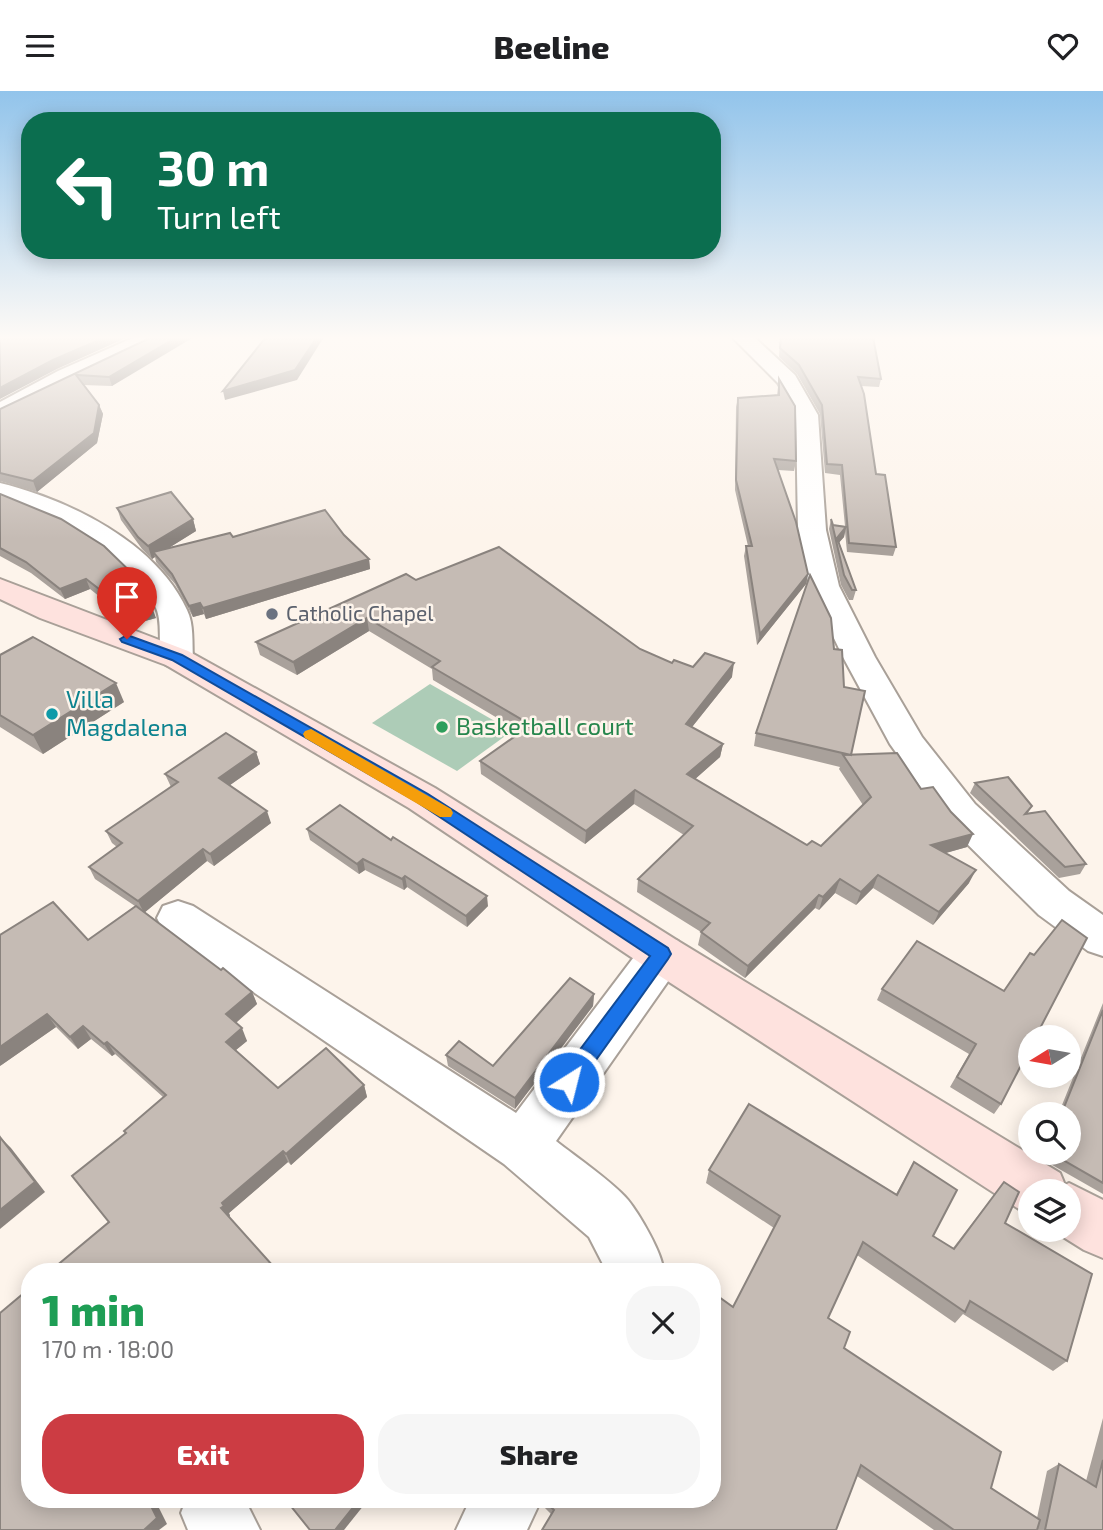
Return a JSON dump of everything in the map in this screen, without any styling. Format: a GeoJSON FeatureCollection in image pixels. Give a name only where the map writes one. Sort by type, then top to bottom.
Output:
{"type":"FeatureCollection","features":[{"type":"Feature","properties":{"kind":"main road"},"geometry":{"type":"LineString","coordinates":[[0,588],[51,611],[177,657],[422,798],[662,954],[1020,1179]]}},
{"type":"Feature","properties":{"kind":"main road"},"geometry":{"type":"LineString","coordinates":[[1081,1217],[1103,1231]]}},
{"type":"Feature","properties":{"kind":"street"},"geometry":{"type":"LineString","coordinates":[[801,404],[807,415],[812,530],[824,586],[908,744],[961,814],[1054,903],[1103,937]]}},
{"type":"Feature","properties":{"kind":"street"},"geometry":{"type":"LineString","coordinates":[[0,491],[57,511],[140,565],[158,584],[173,612],[177,657]]}},
{"type":"Feature","properties":{"kind":"street"},"geometry":{"type":"LineString","coordinates":[[178,918],[522,1146],[608,1217],[631,1263]]}},
{"type":"Feature","properties":{"kind":"street"},"geometry":{"type":"LineString","coordinates":[[522,1146],[662,954]]}},
{"type":"Feature","properties":{"kind":"street"},"geometry":{"type":"LineString","coordinates":[[489,1530],[503,1508]]}},
{"type":"Feature","properties":{"kind":"green space","name":"Basketball court"},"geometry":{"type":"Polygon","coordinates":[[[430,684],[512,731],[457,771],[372,723],[430,684]]]}},
{"type":"Feature","properties":{"kind":"building"},"geometry":{"type":"Polygon","coordinates":[[[10,404],[99,405],[94,433],[33,481],[0,473],[0,409],[10,404]]]}},
{"type":"Feature","properties":{"kind":"building"},"geometry":{"type":"Polygon","coordinates":[[[738,404],[794,404],[796,461],[774,459],[796,522],[808,574],[760,634],[746,546],[752,546],[736,480],[738,404]]]}},
{"type":"Feature","properties":{"kind":"building"},"geometry":{"type":"Polygon","coordinates":[[[866,404],[876,474],[885,475],[896,547],[849,543],[842,465],[827,464],[822,405],[866,404]]]}},
{"type":"Feature","properties":{"kind":"building"},"geometry":{"type":"Polygon","coordinates":[[[171,492],[193,519],[148,546],[117,508],[171,492]]]}},
{"type":"Feature","properties":{"kind":"building"},"geometry":{"type":"Polygon","coordinates":[[[0,494],[61,519],[104,546],[138,579],[152,607],[130,613],[86,579],[60,589],[26,562],[0,548],[0,494]]]}},
{"type":"Feature","properties":{"kind":"building"},"geometry":{"type":"Polygon","coordinates":[[[325,510],[344,535],[369,559],[203,608],[200,603],[189,606],[172,574],[153,552],[230,533],[233,537],[325,510]]]}},
{"type":"Feature","properties":{"kind":"building"},"geometry":{"type":"Polygon","coordinates":[[[831,519],[833,525],[846,527],[837,538],[856,590],[852,590],[844,575],[831,519]]]}},
{"type":"Feature","properties":{"kind":"building"},"geometry":{"type":"Polygon","coordinates":[[[499,547],[640,649],[672,663],[674,660],[693,667],[705,653],[734,663],[686,724],[723,744],[687,774],[807,845],[812,841],[821,846],[871,797],[843,755],[897,753],[921,789],[933,787],[951,812],[973,834],[931,845],[976,870],[939,912],[878,875],[861,892],[840,879],[823,897],[819,895],[748,966],[701,932],[710,923],[638,879],[693,826],[635,790],[586,831],[480,761],[531,725],[432,667],[440,661],[367,618],[293,662],[256,642],[406,574],[416,580],[499,547]]]}},
{"type":"Feature","properties":{"kind":"building"},"geometry":{"type":"Polygon","coordinates":[[[810,575],[831,618],[834,649],[842,650],[844,687],[865,691],[851,755],[756,733],[810,575]]]}},
{"type":"Feature","properties":{"kind":"building","name":"Villa Magdalena"},"geometry":{"type":"Polygon","coordinates":[[[33,637],[116,683],[33,735],[0,715],[0,655],[33,637]]]}},
{"type":"Feature","properties":{"kind":"building"},"geometry":{"type":"Polygon","coordinates":[[[226,733],[256,752],[219,778],[267,811],[210,854],[203,849],[138,901],[89,867],[122,843],[106,831],[178,782],[165,774],[226,733]]]}},
{"type":"Feature","properties":{"kind":"building"},"geometry":{"type":"Polygon","coordinates":[[[1008,777],[1032,806],[1025,814],[1045,811],[1086,864],[1065,867],[975,783],[1008,777]]]}},
{"type":"Feature","properties":{"kind":"building"},"geometry":{"type":"Polygon","coordinates":[[[340,805],[391,840],[393,837],[487,896],[466,916],[405,876],[402,879],[363,859],[357,864],[307,829],[340,805]]]}},
{"type":"Feature","properties":{"kind":"building"},"geometry":{"type":"Polygon","coordinates":[[[53,902],[88,940],[136,906],[252,992],[226,1014],[242,1028],[226,1042],[278,1088],[326,1048],[364,1085],[286,1154],[283,1151],[222,1203],[224,1206],[221,1208],[270,1263],[60,1263],[109,1222],[72,1176],[126,1133],[124,1131],[166,1095],[107,1042],[104,1044],[83,1026],[70,1037],[47,1014],[0,1047],[0,935],[53,902]]]}},
{"type":"Feature","properties":{"kind":"building"},"geometry":{"type":"Polygon","coordinates":[[[1062,920],[1087,938],[1042,1025],[1018,1025],[1018,1071],[1001,1104],[957,1077],[976,1044],[882,989],[917,941],[1004,991],[1030,953],[1034,955],[1062,920]]]}},
{"type":"Feature","properties":{"kind":"building"},"geometry":{"type":"Polygon","coordinates":[[[570,978],[594,994],[515,1098],[446,1055],[459,1041],[493,1066],[570,978]]]}},
{"type":"Feature","properties":{"kind":"building"},"geometry":{"type":"Polygon","coordinates":[[[1103,1010],[1103,1183],[1072,1165],[1081,1165],[1081,1102],[1066,1102],[1071,1089],[1082,1089],[1082,1062],[1103,1010]]]}},
{"type":"Feature","properties":{"kind":"building"},"geometry":{"type":"Polygon","coordinates":[[[749,1104],[897,1195],[914,1162],[957,1190],[933,1236],[954,1249],[1004,1182],[1018,1191],[1005,1223],[1018,1231],[1018,1242],[1037,1242],[1092,1274],[1067,1361],[970,1301],[965,1312],[863,1242],[828,1318],[850,1332],[844,1348],[1001,1452],[991,1488],[1040,1520],[1037,1530],[954,1530],[861,1465],[836,1530],[542,1530],[554,1510],[552,1508],[721,1508],[721,1298],[733,1307],[780,1216],[709,1170],[749,1104]]]}},
{"type":"Feature","properties":{"kind":"building"},"geometry":{"type":"Polygon","coordinates":[[[0,1137],[35,1182],[0,1210],[0,1137]]]}},
{"type":"Feature","properties":{"kind":"building"},"geometry":{"type":"Polygon","coordinates":[[[21,1296],[21,1508],[152,1508],[157,1518],[144,1530],[0,1530],[0,1313],[21,1296]]]}},
{"type":"Feature","properties":{"kind":"building"},"geometry":{"type":"Polygon","coordinates":[[[1103,1460],[1103,1530],[1045,1530],[1059,1464],[1096,1487],[1103,1460]]]}},
{"type":"Feature","properties":{"kind":"building"},"geometry":{"type":"Polygon","coordinates":[[[292,1508],[353,1508],[335,1530],[310,1530],[292,1508]]]}},
{"type":"Feature","properties":{"kind":"slow traffic"},"geometry":{"type":"LineString","coordinates":[[311,734],[445,813]]}},
{"type":"Feature","properties":{"kind":"place","name":"Catholic Chapel"},"geometry":{"type":"Point","coordinates":[272,614]}},
{"type":"Feature","properties":{"kind":"place","name":"Villa Magdalena"},"geometry":{"type":"Point","coordinates":[52,714]}},
{"type":"Feature","properties":{"kind":"place","name":"Basketball court"},"geometry":{"type":"Point","coordinates":[442,727]}},
{"type":"Feature","properties":{"kind":"route"},"geometry":{"type":"LineString","coordinates":[[127,639],[177,657],[422,798],[662,954],[569,1082]]}}]}
